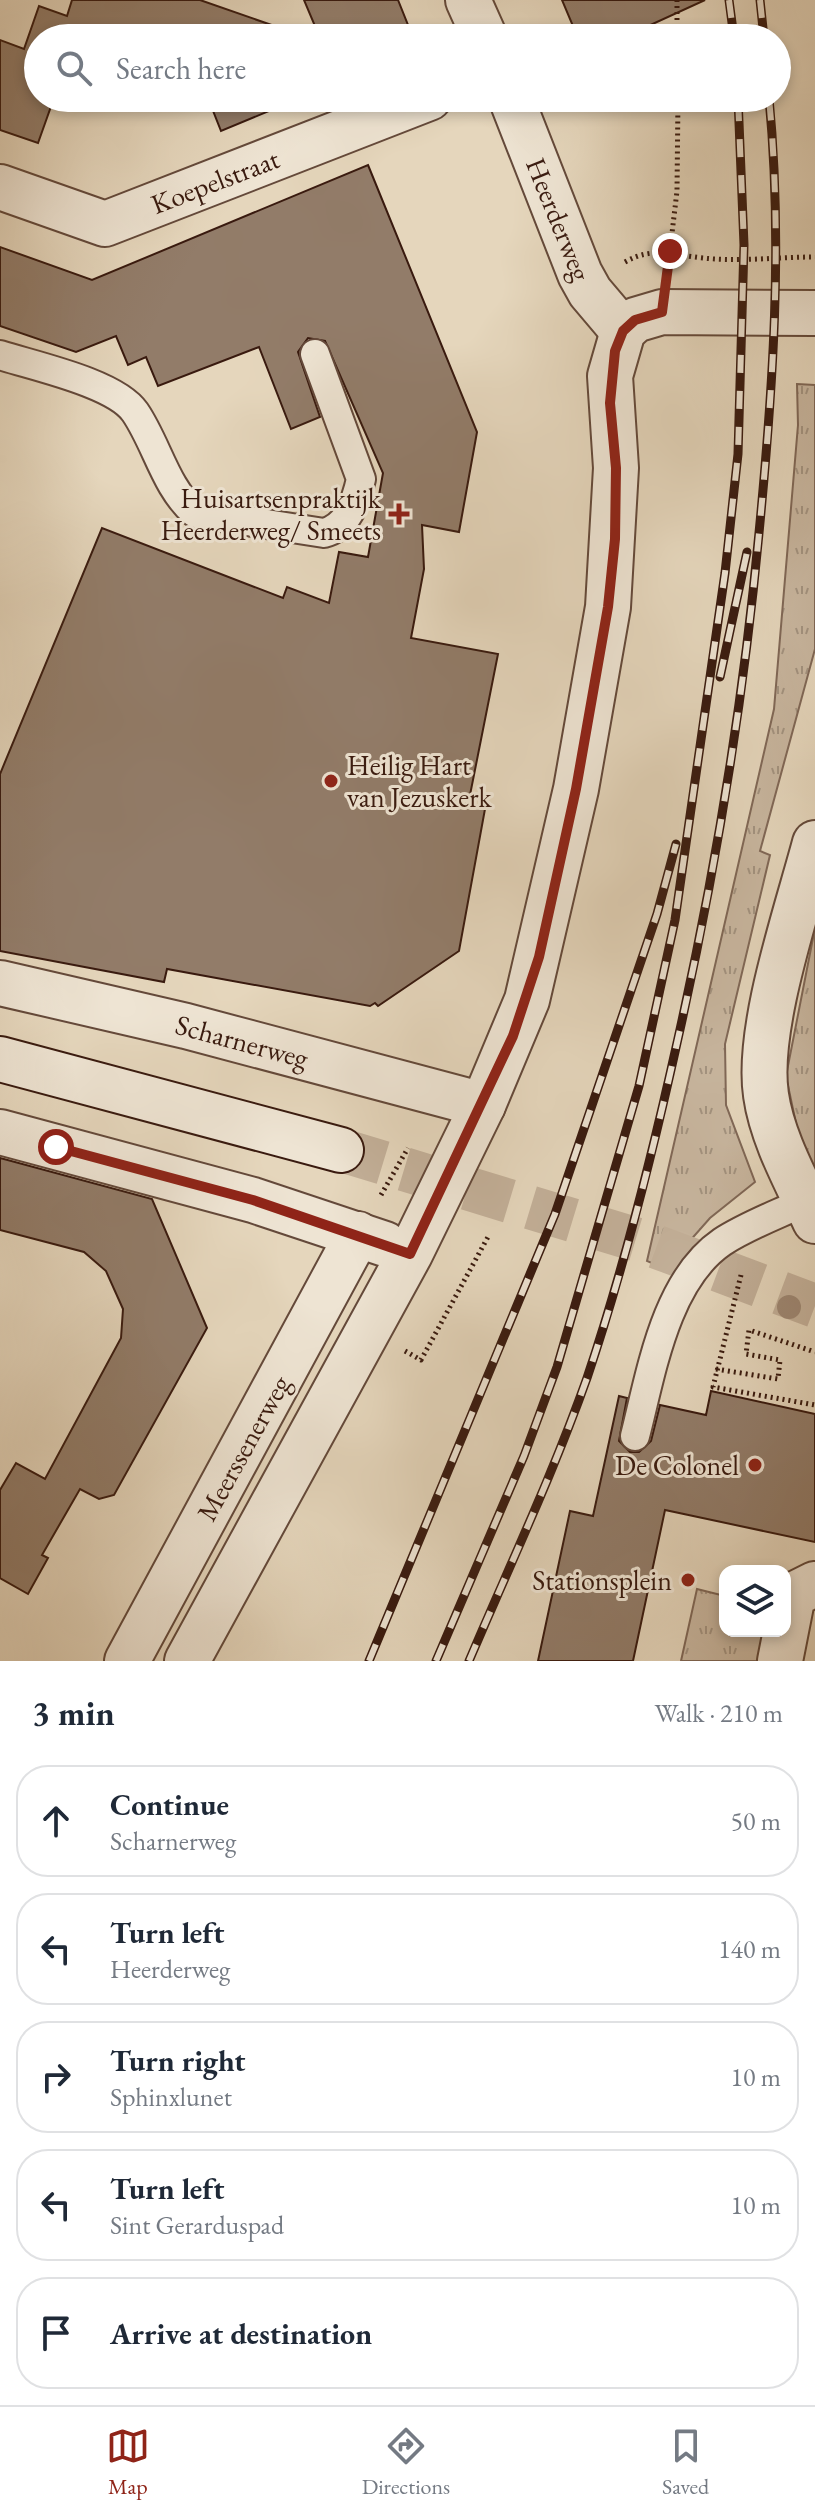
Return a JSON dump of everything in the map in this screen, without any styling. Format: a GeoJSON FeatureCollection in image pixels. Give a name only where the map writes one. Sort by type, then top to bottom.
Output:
{"type":"FeatureCollection","features":[{"type":"Feature","properties":{"kind":"street"},"geometry":{"type":"LineString","coordinates":[[468,0],[479,24]]}},
{"type":"Feature","properties":{"kind":"street","name":"Koepelstraat"},"geometry":{"type":"LineString","coordinates":[[0,187],[105,224],[393,112]]}},
{"type":"Feature","properties":{"kind":"street","name":"Heerderweg"},"geometry":{"type":"LineString","coordinates":[[517,112],[585,284],[623,331]]}},
{"type":"Feature","properties":{"kind":"street"},"geometry":{"type":"LineString","coordinates":[[0,1132],[253,1200],[410,1254],[483,1105],[531,986],[579,774],[608,607],[616,468],[610,376],[623,331],[635,320],[662,312],[815,313]]}},
{"type":"Feature","properties":{"kind":"street"},"geometry":{"type":"LineString","coordinates":[[810,1211],[778,1137],[766,1097],[764,1053],[813,857]]}},
{"type":"Feature","properties":{"kind":"street","name":"Scharnerweg"},"geometry":{"type":"LineString","coordinates":[[0,983],[186,1026],[483,1105]]}},
{"type":"Feature","properties":{"kind":"street"},"geometry":{"type":"LineString","coordinates":[[0,1059],[341,1150]]}},
{"type":"Feature","properties":{"kind":"street","name":"Meerssenerweg"},"geometry":{"type":"LineString","coordinates":[[127,1661],[358,1234]]}},
{"type":"Feature","properties":{"kind":"street","name":"Meerssenerweg"},"geometry":{"type":"LineString","coordinates":[[187,1661],[410,1254]]}},
{"type":"Feature","properties":{"kind":"street"},"geometry":{"type":"LineString","coordinates":[[780,1661],[793,1595],[815,1584]]}},
{"type":"Feature","properties":{"kind":"lane"},"geometry":{"type":"LineString","coordinates":[[0,355],[104,390],[134,410],[176,489],[195,513],[324,533],[340,526],[347,517],[361,479],[315,354]]}},
{"type":"Feature","properties":{"kind":"lane"},"geometry":{"type":"LineString","coordinates":[[635,1436],[655,1350],[674,1308],[707,1256],[720,1244],[755,1225],[810,1211]]}},
{"type":"Feature","properties":{"kind":"path"},"geometry":{"type":"LineString","coordinates":[[677,0],[677,24]]}},
{"type":"Feature","properties":{"kind":"path"},"geometry":{"type":"LineString","coordinates":[[662,312],[677,191],[678,112]]}},
{"type":"Feature","properties":{"kind":"path"},"geometry":{"type":"LineString","coordinates":[[585,284],[641,253],[670,251],[703,258],[815,257]]}},
{"type":"Feature","properties":{"kind":"path"},"geometry":{"type":"LineString","coordinates":[[755,1225],[713,1387],[815,1405]]}},
{"type":"Feature","properties":{"kind":"path"},"geometry":{"type":"LineString","coordinates":[[436,1333],[489,1235]]}},
{"type":"Feature","properties":{"kind":"path"},"geometry":{"type":"LineString","coordinates":[[716,1369],[778,1379],[780,1360],[746,1354],[749,1330],[815,1352]]}},
{"type":"Feature","properties":{"kind":"green space"},"geometry":{"type":"Polygon","coordinates":[[[797,384],[815,385],[815,649],[760,851],[770,855],[725,1044],[726,1105],[755,1182],[710,1218],[665,1269],[647,1261],[774,709],[798,425],[797,384]]]}},
{"type":"Feature","properties":{"kind":"green space"},"geometry":{"type":"Polygon","coordinates":[[[815,928],[815,1180],[802,1152],[786,1076],[815,928]]]}},
{"type":"Feature","properties":{"kind":"green space"},"geometry":{"type":"Polygon","coordinates":[[[697,1589],[719,1594],[719,1637],[763,1637],[758,1661],[681,1661],[697,1589]]]}},
{"type":"Feature","properties":{"kind":"building"},"geometry":{"type":"Polygon","coordinates":[[[72,0],[200,0],[269,24],[33,24],[39,6],[67,16],[72,0]]]}},
{"type":"Feature","properties":{"kind":"building"},"geometry":{"type":"Polygon","coordinates":[[[304,0],[398,0],[408,24],[314,24],[304,0]]]}},
{"type":"Feature","properties":{"kind":"building"},"geometry":{"type":"Polygon","coordinates":[[[562,0],[705,0],[653,24],[572,24],[562,0]]]}},
{"type":"Feature","properties":{"kind":"building"},"geometry":{"type":"Polygon","coordinates":[[[0,40],[24,49],[24,112],[49,112],[38,143],[0,130],[0,40]]]}},
{"type":"Feature","properties":{"kind":"building"},"geometry":{"type":"Polygon","coordinates":[[[214,112],[266,112],[221,131],[214,112]]]}},
{"type":"Feature","properties":{"kind":"building"},"geometry":{"type":"Polygon","coordinates":[[[368,165],[477,432],[459,532],[422,525],[424,569],[411,638],[498,654],[468,805],[485,809],[459,951],[378,1006],[375,1003],[370,1006],[167,969],[164,982],[0,951],[0,774],[102,528],[283,598],[287,587],[329,603],[339,552],[368,557],[383,473],[325,341],[308,338],[298,352],[320,417],[291,429],[259,347],[158,386],[146,357],[128,365],[116,336],[76,352],[0,326],[0,247],[92,280],[368,165]]]}},
{"type":"Feature","properties":{"kind":"building"},"geometry":{"type":"Polygon","coordinates":[[[0,1158],[152,1199],[207,1328],[114,1495],[99,1499],[80,1489],[42,1555],[48,1558],[28,1594],[0,1578],[0,1490],[16,1463],[45,1479],[121,1338],[123,1309],[106,1271],[84,1252],[0,1230],[0,1158]]]}},
{"type":"Feature","properties":{"kind":"building"},"geometry":{"type":"Polygon","coordinates":[[[711,1391],[815,1414],[815,1542],[665,1510],[633,1661],[538,1661],[570,1511],[593,1516],[619,1396],[627,1398],[619,1441],[630,1452],[639,1452],[651,1441],[660,1405],[706,1415],[711,1391]]]}},
{"type":"Feature","properties":{"kind":"tunnel"},"geometry":{"type":"LineString","coordinates":[[341,1150],[641,1241],[815,1306]]}},
{"type":"Feature","properties":{"kind":"railway"},"geometry":{"type":"LineString","coordinates":[[729,0],[732,24]]}},
{"type":"Feature","properties":{"kind":"railway"},"geometry":{"type":"LineString","coordinates":[[760,0],[763,24]]}},
{"type":"Feature","properties":{"kind":"railway"},"geometry":{"type":"LineString","coordinates":[[436,1661],[524,1456],[557,1367],[639,1086],[675,920],[725,573],[738,454],[744,245],[739,112]]}},
{"type":"Feature","properties":{"kind":"railway"},"geometry":{"type":"LineString","coordinates":[[469,1661],[560,1450],[600,1337],[647,1170],[704,916],[745,661],[768,424],[776,262],[770,112]]}},
{"type":"Feature","properties":{"kind":"railway"},"geometry":{"type":"LineString","coordinates":[[720,677],[747,552]]}},
{"type":"Feature","properties":{"kind":"railway"},"geometry":{"type":"LineString","coordinates":[[369,1661],[555,1214],[657,914],[676,844]]}},
{"type":"Feature","properties":{"kind":"place","name":"Huisartsenpraktijk Heerderweg/ Smeets"},"geometry":{"type":"Point","coordinates":[399,514]}},
{"type":"Feature","properties":{"kind":"place","name":"Heilig Hart van Jezuskerk"},"geometry":{"type":"Point","coordinates":[331,781]}},
{"type":"Feature","properties":{"kind":"place","name":"De Colonel"},"geometry":{"type":"Point","coordinates":[755,1465]}},
{"type":"Feature","properties":{"kind":"place","name":"Stationsplein"},"geometry":{"type":"Point","coordinates":[688,1580]}},
{"type":"Feature","properties":{"kind":"route"},"geometry":{"type":"LineString","coordinates":[[56,1147],[253,1200],[410,1254],[513,1036],[539,957],[576,789],[608,607],[615,539],[616,468],[610,376],[623,331],[635,320],[662,312],[670,251]]}}]}
